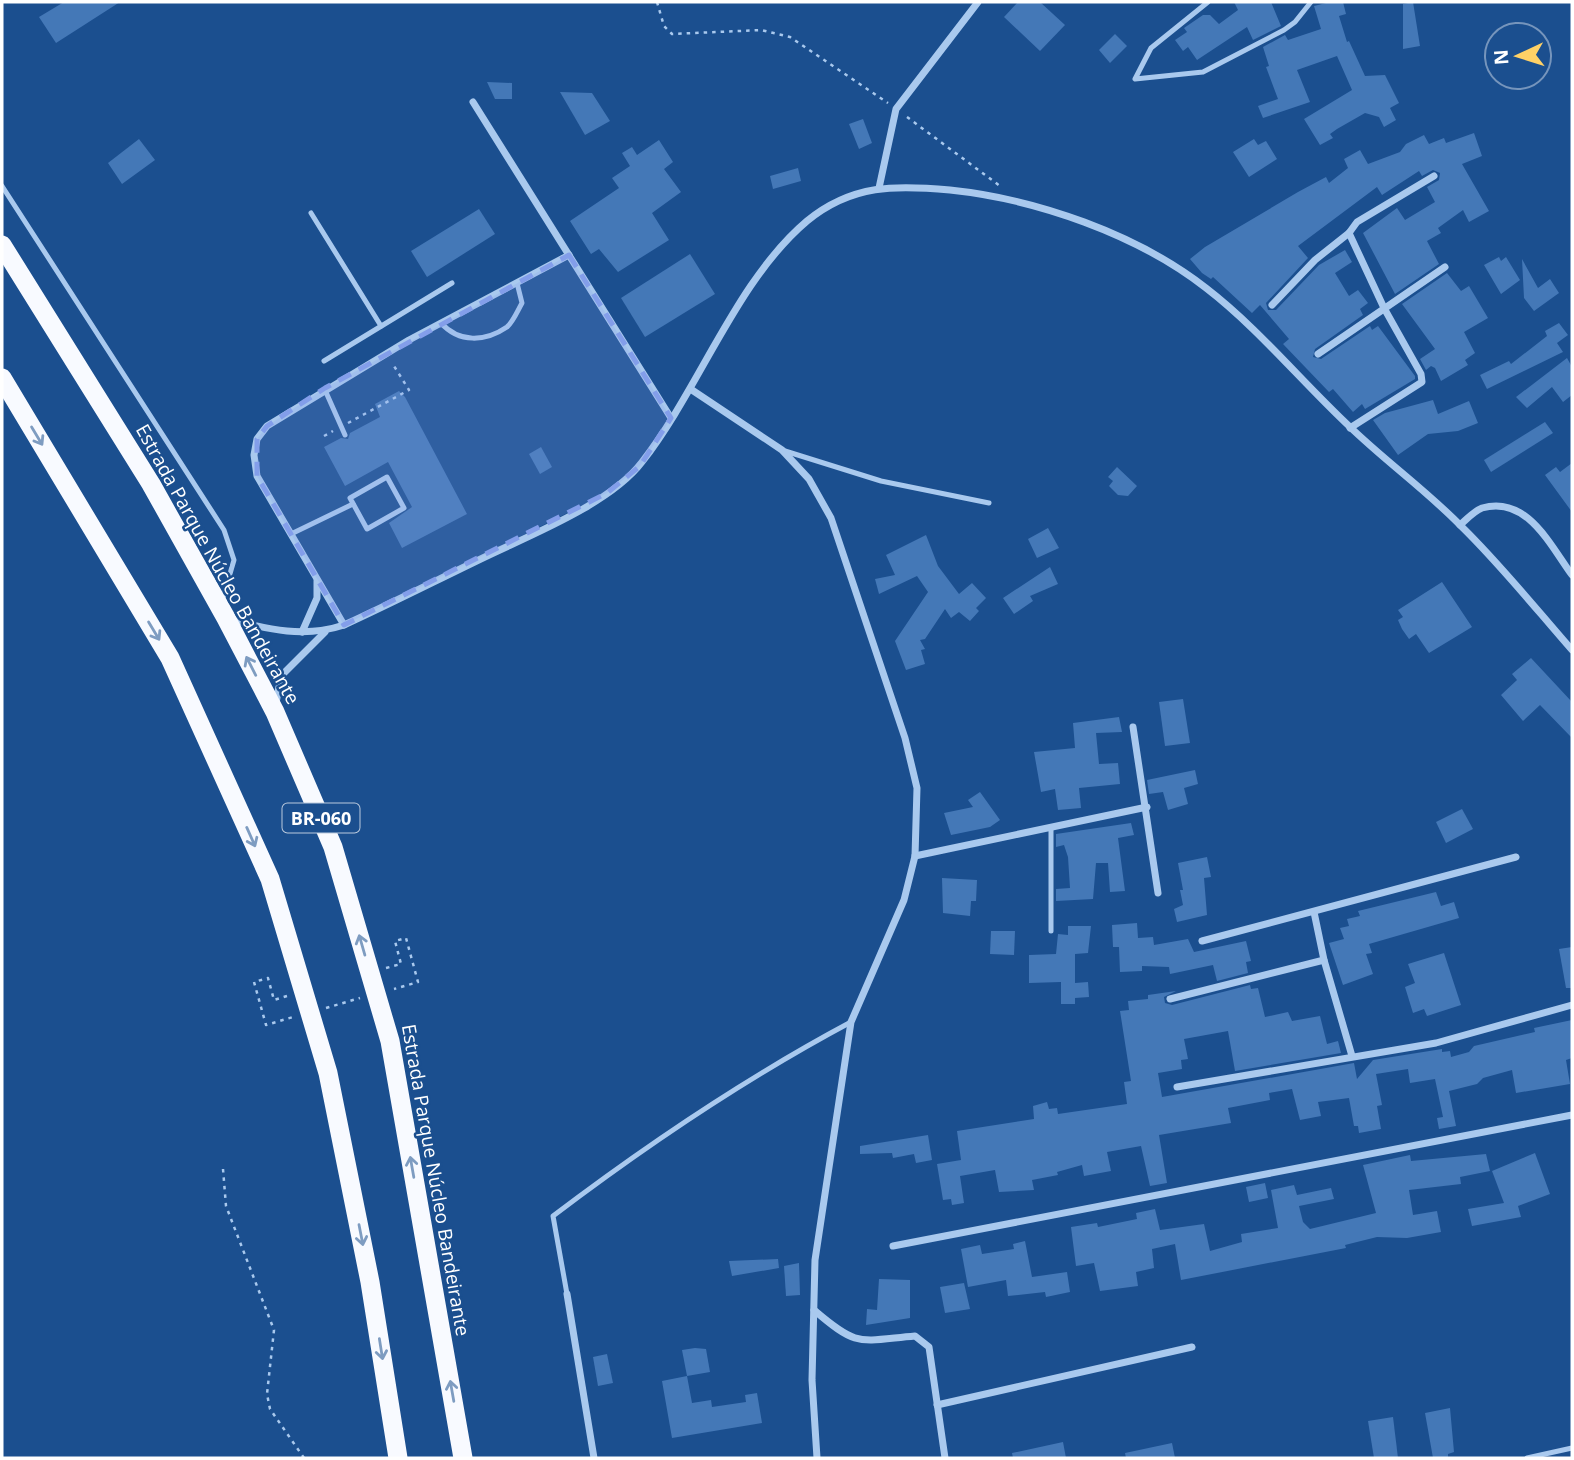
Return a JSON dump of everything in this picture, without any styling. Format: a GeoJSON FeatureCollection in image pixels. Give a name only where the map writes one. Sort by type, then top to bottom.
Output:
{"type":"FeatureCollection","features":[{"type":"Feature","properties":{"kind":"highway","name":"Estrada Parque Núcleo Bandeirante"},"geometry":{"type":"LineString","coordinates":[[2,245],[150,484],[223,613],[275,712],[334,846],[390,1041],[463,1458]]}},
{"type":"Feature","properties":{"kind":"highway"},"geometry":{"type":"LineString","coordinates":[[2,378],[170,658],[270,879],[327,1073],[370,1282],[398,1458]]}},
{"type":"Feature","properties":{"kind":"street"},"geometry":{"type":"LineString","coordinates":[[879,188],[896,109],[978,2]]}},
{"type":"Feature","properties":{"kind":"street"},"geometry":{"type":"LineString","coordinates":[[473,102],[671,418]]}},
{"type":"Feature","properties":{"kind":"street"},"geometry":{"type":"LineString","coordinates":[[1272,305],[1315,260],[1349,233],[1357,222],[1434,176]]}},
{"type":"Feature","properties":{"kind":"street"},"geometry":{"type":"LineString","coordinates":[[223,613],[273,631],[325,631],[344,625],[566,517],[607,493],[640,466],[692,390],[766,264],[806,222],[828,206],[867,189],[902,185],[983,194],[1114,233],[1163,259],[1205,287],[1237,314],[1350,428],[1460,525],[1572,650]]}},
{"type":"Feature","properties":{"kind":"street"},"geometry":{"type":"LineString","coordinates":[[1349,233],[1384,307],[1421,374],[1422,382],[1350,428]]}},
{"type":"Feature","properties":{"kind":"street"},"geometry":{"type":"LineString","coordinates":[[344,625],[257,477],[254,455],[257,439],[267,426],[325,388],[569,255]]}},
{"type":"Feature","properties":{"kind":"street"},"geometry":{"type":"LineString","coordinates":[[1318,354],[1444,267]]}},
{"type":"Feature","properties":{"kind":"street"},"geometry":{"type":"LineString","coordinates":[[692,390],[782,450],[809,480],[831,518],[905,738],[917,788],[915,856],[891,933],[851,1022],[815,1260],[812,1380],[817,1458]]}},
{"type":"Feature","properties":{"kind":"street"},"geometry":{"type":"LineString","coordinates":[[1460,525],[1481,508],[1506,506],[1529,517],[1572,575]]}},
{"type":"Feature","properties":{"kind":"street"},"geometry":{"type":"LineString","coordinates":[[302,632],[317,598],[317,581]]}},
{"type":"Feature","properties":{"kind":"street"},"geometry":{"type":"LineString","coordinates":[[275,712],[281,676],[325,631]]}},
{"type":"Feature","properties":{"kind":"street"},"geometry":{"type":"LineString","coordinates":[[1133,727],[1158,893]]}},
{"type":"Feature","properties":{"kind":"street"},"geometry":{"type":"LineString","coordinates":[[915,856],[1147,807]]}},
{"type":"Feature","properties":{"kind":"street"},"geometry":{"type":"LineString","coordinates":[[1202,941],[1516,857]]}},
{"type":"Feature","properties":{"kind":"street"},"geometry":{"type":"LineString","coordinates":[[1314,912],[1324,960],[1352,1056]]}},
{"type":"Feature","properties":{"kind":"street"},"geometry":{"type":"LineString","coordinates":[[1170,999],[1324,960]]}},
{"type":"Feature","properties":{"kind":"street"},"geometry":{"type":"LineString","coordinates":[[1177,1087],[1436,1042],[1572,1005]]}},
{"type":"Feature","properties":{"kind":"street"},"geometry":{"type":"LineString","coordinates":[[893,1245],[1572,1115]]}},
{"type":"Feature","properties":{"kind":"street"},"geometry":{"type":"LineString","coordinates":[[567,1294],[594,1458]]}},
{"type":"Feature","properties":{"kind":"street"},"geometry":{"type":"LineString","coordinates":[[814,1310],[840,1332],[858,1342],[915,1336],[929,1347],[945,1458]]}},
{"type":"Feature","properties":{"kind":"street"},"geometry":{"type":"LineString","coordinates":[[937,1405],[1192,1347]]}},
{"type":"Feature","properties":{"kind":"lane"},"geometry":{"type":"LineString","coordinates":[[1208,2],[1151,48],[1135,79],[1203,72],[1284,30],[1295,22],[1311,2]]}},
{"type":"Feature","properties":{"kind":"lane"},"geometry":{"type":"LineString","coordinates":[[2,186],[223,530],[234,560],[223,613]]}},
{"type":"Feature","properties":{"kind":"lane"},"geometry":{"type":"LineString","coordinates":[[311,213],[381,326]]}},
{"type":"Feature","properties":{"kind":"lane"},"geometry":{"type":"LineString","coordinates":[[324,361],[452,283]]}},
{"type":"Feature","properties":{"kind":"lane"},"geometry":{"type":"LineString","coordinates":[[441,323],[451,334],[474,340],[509,326],[522,303],[517,283]]}},
{"type":"Feature","properties":{"kind":"lane"},"geometry":{"type":"LineString","coordinates":[[325,388],[345,435]]}},
{"type":"Feature","properties":{"kind":"lane"},"geometry":{"type":"LineString","coordinates":[[782,450],[881,481],[989,503]]}},
{"type":"Feature","properties":{"kind":"lane"},"geometry":{"type":"LineString","coordinates":[[387,477],[404,508],[367,529],[353,504],[350,498],[387,477]]}},
{"type":"Feature","properties":{"kind":"lane"},"geometry":{"type":"LineString","coordinates":[[291,534],[353,504]]}},
{"type":"Feature","properties":{"kind":"lane"},"geometry":{"type":"LineString","coordinates":[[1051,827],[1051,931]]}},
{"type":"Feature","properties":{"kind":"lane"},"geometry":{"type":"LineString","coordinates":[[567,1294],[553,1216],[623,1163],[775,1062],[851,1022]]}},
{"type":"Feature","properties":{"kind":"lane"},"geometry":{"type":"LineString","coordinates":[[1527,1458],[1572,1448]]}},
{"type":"Feature","properties":{"kind":"path"},"geometry":{"type":"LineString","coordinates":[[657,2],[664,26],[672,34],[761,30],[790,37],[896,109],[1002,188]]}},
{"type":"Feature","properties":{"kind":"path"},"geometry":{"type":"LineString","coordinates":[[324,436],[409,390],[394,366]]}},
{"type":"Feature","properties":{"kind":"path"},"geometry":{"type":"LineString","coordinates":[[393,989],[418,982],[406,938],[395,941],[401,964]]}},
{"type":"Feature","properties":{"kind":"path"},"geometry":{"type":"LineString","coordinates":[[274,1000],[268,978],[254,982],[266,1025],[304,1014]]}},
{"type":"Feature","properties":{"kind":"path"},"geometry":{"type":"LineString","coordinates":[[317,1011],[368,996]]}},
{"type":"Feature","properties":{"kind":"path"},"geometry":{"type":"LineString","coordinates":[[223,1169],[226,1206],[274,1330],[267,1394],[270,1409],[304,1458]]}},
{"type":"Feature","properties":{"kind":"highlighted area"},"geometry":{"type":"Polygon","coordinates":[[[569,255],[671,418],[640,466],[607,493],[344,625],[257,476],[257,439],[267,426],[325,388],[569,255]]]}},
{"type":"Feature","properties":{"kind":"building"},"geometry":{"type":"Polygon","coordinates":[[[64,2],[120,2],[56,43],[39,17],[64,2]]]}},
{"type":"Feature","properties":{"kind":"building"},"geometry":{"type":"Polygon","coordinates":[[[1018,2],[1040,2],[1065,25],[1040,51],[1004,17],[1018,2]]]}},
{"type":"Feature","properties":{"kind":"building"},"geometry":{"type":"Polygon","coordinates":[[[1234,2],[1271,2],[1281,26],[1253,40],[1247,27],[1197,60],[1188,47],[1183,51],[1175,40],[1187,32],[1184,28],[1203,15],[1210,15],[1219,24],[1238,10],[1234,2]]]}},
{"type":"Feature","properties":{"kind":"building"},"geometry":{"type":"Polygon","coordinates":[[[1343,2],[1346,14],[1339,16],[1347,42],[1349,41],[1365,76],[1385,75],[1399,103],[1390,108],[1396,120],[1384,127],[1379,117],[1365,113],[1337,129],[1330,134],[1333,138],[1320,145],[1304,119],[1352,90],[1337,56],[1297,70],[1310,102],[1263,118],[1258,106],[1278,99],[1266,67],[1269,66],[1263,47],[1285,35],[1288,40],[1321,29],[1314,6],[1343,2]]]}},
{"type":"Feature","properties":{"kind":"building"},"geometry":{"type":"Polygon","coordinates":[[[1413,2],[1420,46],[1403,49],[1403,4],[1413,2]]]}},
{"type":"Feature","properties":{"kind":"building"},"geometry":{"type":"Polygon","coordinates":[[[1115,34],[1127,46],[1110,63],[1099,50],[1115,34]]]}},
{"type":"Feature","properties":{"kind":"building"},"geometry":{"type":"Polygon","coordinates":[[[487,82],[512,83],[512,99],[495,99],[487,82]]]}},
{"type":"Feature","properties":{"kind":"building"},"geometry":{"type":"Polygon","coordinates":[[[560,92],[592,93],[610,121],[585,135],[560,92]]]}},
{"type":"Feature","properties":{"kind":"building"},"geometry":{"type":"Polygon","coordinates":[[[863,119],[872,143],[859,149],[849,124],[863,119]]]}},
{"type":"Feature","properties":{"kind":"building"},"geometry":{"type":"Polygon","coordinates":[[[1474,133],[1482,156],[1462,164],[1489,211],[1469,222],[1463,210],[1438,228],[1441,233],[1427,241],[1439,264],[1395,294],[1363,233],[1397,208],[1405,220],[1435,202],[1427,187],[1439,180],[1440,173],[1433,170],[1422,176],[1419,171],[1382,195],[1377,187],[1298,246],[1308,258],[1266,303],[1268,310],[1276,310],[1319,265],[1345,250],[1352,262],[1335,273],[1349,296],[1358,290],[1368,303],[1360,309],[1363,315],[1315,349],[1313,357],[1321,359],[1370,326],[1372,330],[1378,326],[1415,376],[1415,379],[1365,409],[1362,404],[1353,412],[1333,389],[1329,392],[1283,344],[1289,339],[1260,305],[1252,313],[1213,277],[1211,279],[1202,273],[1190,259],[1205,247],[1298,192],[1326,177],[1329,183],[1348,168],[1344,159],[1360,150],[1368,164],[1400,152],[1406,144],[1424,135],[1429,144],[1444,138],[1446,143],[1474,133]]]}},
{"type":"Feature","properties":{"kind":"building"},"geometry":{"type":"Polygon","coordinates":[[[139,139],[155,160],[122,184],[108,163],[139,139]]]}},
{"type":"Feature","properties":{"kind":"building"},"geometry":{"type":"Polygon","coordinates":[[[1254,139],[1258,145],[1266,141],[1277,159],[1249,177],[1233,152],[1254,139]]]}},
{"type":"Feature","properties":{"kind":"building"},"geometry":{"type":"Polygon","coordinates":[[[659,140],[673,162],[664,169],[681,192],[652,213],[669,240],[618,272],[599,249],[591,254],[570,221],[619,188],[612,178],[630,166],[622,153],[632,147],[637,155],[659,140]]]}},
{"type":"Feature","properties":{"kind":"building"},"geometry":{"type":"Polygon","coordinates":[[[798,168],[801,181],[773,189],[770,176],[798,168]]]}},
{"type":"Feature","properties":{"kind":"building"},"geometry":{"type":"Polygon","coordinates":[[[479,209],[495,234],[427,277],[411,251],[479,209]]]}},
{"type":"Feature","properties":{"kind":"building"},"geometry":{"type":"Polygon","coordinates":[[[690,254],[715,294],[645,337],[621,298],[690,254]]]}},
{"type":"Feature","properties":{"kind":"building"},"geometry":{"type":"Polygon","coordinates":[[[1499,257],[1501,261],[1506,257],[1520,280],[1501,294],[1484,265],[1499,257]]]}},
{"type":"Feature","properties":{"kind":"building"},"geometry":{"type":"Polygon","coordinates":[[[1522,259],[1538,288],[1550,279],[1559,293],[1534,311],[1524,298],[1522,259]]]}},
{"type":"Feature","properties":{"kind":"building"},"geometry":{"type":"Polygon","coordinates":[[[1447,273],[1461,291],[1469,286],[1488,318],[1464,332],[1475,353],[1465,360],[1468,365],[1441,381],[1435,368],[1431,366],[1426,370],[1420,359],[1435,349],[1402,304],[1447,273]]]}},
{"type":"Feature","properties":{"kind":"building"},"geometry":{"type":"Polygon","coordinates":[[[1559,323],[1568,335],[1557,343],[1563,352],[1487,389],[1480,375],[1509,361],[1511,364],[1547,336],[1545,331],[1559,323]]]}},
{"type":"Feature","properties":{"kind":"building"},"geometry":{"type":"Polygon","coordinates":[[[1567,358],[1572,367],[1572,395],[1563,402],[1552,387],[1527,408],[1516,397],[1567,358]]]}},
{"type":"Feature","properties":{"kind":"building"},"geometry":{"type":"Polygon","coordinates":[[[399,391],[405,397],[467,514],[402,548],[389,523],[412,507],[388,462],[345,486],[324,447],[341,438],[348,439],[350,433],[380,417],[375,404],[399,391]]]}},
{"type":"Feature","properties":{"kind":"building"},"geometry":{"type":"Polygon","coordinates":[[[1433,400],[1438,414],[1469,401],[1478,423],[1458,431],[1428,434],[1398,455],[1373,420],[1385,413],[1433,400]]]}},
{"type":"Feature","properties":{"kind":"building"},"geometry":{"type":"Polygon","coordinates":[[[1545,422],[1553,433],[1491,472],[1484,460],[1545,422]]]}},
{"type":"Feature","properties":{"kind":"building"},"geometry":{"type":"Polygon","coordinates":[[[541,447],[552,467],[540,474],[529,454],[541,447]]]}},
{"type":"Feature","properties":{"kind":"building"},"geometry":{"type":"Polygon","coordinates":[[[1572,463],[1572,512],[1545,475],[1556,467],[1560,472],[1572,463]]]}},
{"type":"Feature","properties":{"kind":"building"},"geometry":{"type":"Polygon","coordinates":[[[1117,467],[1137,486],[1128,496],[1118,495],[1109,486],[1113,481],[1108,477],[1117,467]]]}},
{"type":"Feature","properties":{"kind":"building"},"geometry":{"type":"Polygon","coordinates":[[[1048,528],[1059,548],[1037,558],[1028,539],[1048,528]]]}},
{"type":"Feature","properties":{"kind":"building"},"geometry":{"type":"Polygon","coordinates":[[[926,535],[938,566],[959,594],[972,583],[986,598],[976,608],[979,611],[970,621],[959,612],[951,618],[945,609],[925,639],[920,640],[925,649],[921,650],[925,664],[906,670],[895,641],[928,592],[917,576],[879,594],[875,579],[895,575],[886,555],[926,535]]]}},
{"type":"Feature","properties":{"kind":"building"},"geometry":{"type":"Polygon","coordinates":[[[1050,567],[1058,584],[1030,596],[1033,601],[1014,614],[1003,598],[1050,567]]]}},
{"type":"Feature","properties":{"kind":"building"},"geometry":{"type":"Polygon","coordinates":[[[1442,582],[1472,627],[1429,653],[1416,634],[1409,639],[1398,620],[1403,617],[1398,610],[1442,582]]]}},
{"type":"Feature","properties":{"kind":"building"},"geometry":{"type":"Polygon","coordinates":[[[1531,658],[1572,702],[1572,738],[1540,705],[1523,721],[1501,695],[1517,680],[1512,674],[1531,658]]]}},
{"type":"Feature","properties":{"kind":"building"},"geometry":{"type":"Polygon","coordinates":[[[1183,699],[1190,743],[1165,746],[1159,702],[1183,699]]]}},
{"type":"Feature","properties":{"kind":"building"},"geometry":{"type":"Polygon","coordinates":[[[1119,717],[1122,732],[1096,733],[1099,764],[1118,763],[1120,784],[1079,788],[1081,808],[1058,810],[1055,789],[1041,792],[1034,752],[1075,748],[1073,723],[1119,717]]]}},
{"type":"Feature","properties":{"kind":"building"},"geometry":{"type":"Polygon","coordinates":[[[1195,770],[1198,784],[1184,788],[1188,804],[1168,810],[1163,792],[1149,794],[1147,780],[1195,770]]]}},
{"type":"Feature","properties":{"kind":"building"},"geometry":{"type":"Polygon","coordinates":[[[980,792],[1000,820],[990,827],[951,835],[944,813],[973,807],[968,800],[980,792]]]}},
{"type":"Feature","properties":{"kind":"building"},"geometry":{"type":"Polygon","coordinates":[[[1462,809],[1473,829],[1446,843],[1436,822],[1462,809]]]}},
{"type":"Feature","properties":{"kind":"building"},"geometry":{"type":"Polygon","coordinates":[[[1131,823],[1134,835],[1118,838],[1125,891],[1110,892],[1108,863],[1096,863],[1093,899],[1056,901],[1056,889],[1070,888],[1068,857],[1064,845],[1056,847],[1056,834],[1131,823]]]}},
{"type":"Feature","properties":{"kind":"building"},"geometry":{"type":"Polygon","coordinates":[[[1207,857],[1211,877],[1204,878],[1207,915],[1177,922],[1174,909],[1183,905],[1178,863],[1207,857]]]}},
{"type":"Feature","properties":{"kind":"building"},"geometry":{"type":"Polygon","coordinates":[[[942,878],[977,880],[976,901],[971,901],[970,916],[943,913],[942,878]]]}},
{"type":"Feature","properties":{"kind":"building"},"geometry":{"type":"Polygon","coordinates":[[[1436,892],[1441,906],[1454,902],[1459,918],[1369,944],[1372,953],[1366,954],[1373,974],[1343,985],[1329,943],[1344,939],[1340,928],[1349,926],[1347,919],[1360,916],[1358,911],[1436,892]]]}},
{"type":"Feature","properties":{"kind":"building"},"geometry":{"type":"Polygon","coordinates":[[[1137,923],[1138,938],[1153,937],[1154,945],[1188,939],[1194,952],[1246,941],[1251,961],[1246,962],[1248,973],[1217,981],[1213,965],[1170,974],[1169,967],[1142,966],[1142,971],[1120,972],[1119,947],[1113,947],[1112,925],[1137,923]]]}},
{"type":"Feature","properties":{"kind":"building"},"geometry":{"type":"Polygon","coordinates":[[[1068,926],[1091,926],[1088,953],[1075,954],[1075,983],[1088,982],[1089,997],[1075,998],[1075,1004],[1061,1004],[1061,982],[1029,983],[1029,955],[1056,954],[1058,934],[1068,935],[1068,926]]]}},
{"type":"Feature","properties":{"kind":"building"},"geometry":{"type":"Polygon","coordinates":[[[991,931],[1015,931],[1014,955],[990,954],[991,931]]]}},
{"type":"Feature","properties":{"kind":"building"},"geometry":{"type":"Polygon","coordinates":[[[1572,947],[1572,988],[1566,988],[1559,949],[1572,947]]]}},
{"type":"Feature","properties":{"kind":"building"},"geometry":{"type":"Polygon","coordinates":[[[1444,953],[1461,1005],[1427,1016],[1424,1009],[1413,1013],[1405,987],[1415,983],[1408,964],[1444,953]]]}},
{"type":"Feature","properties":{"kind":"building"},"geometry":{"type":"Polygon","coordinates":[[[1250,985],[1251,989],[1258,988],[1265,1017],[1288,1012],[1292,1021],[1320,1016],[1327,1044],[1338,1041],[1341,1053],[1235,1071],[1228,1031],[1184,1039],[1188,1059],[1181,1060],[1182,1069],[1158,1073],[1162,1097],[1354,1063],[1357,1079],[1373,1060],[1442,1049],[1442,1052],[1450,1051],[1451,1057],[1469,1052],[1474,1046],[1535,1032],[1534,1028],[1572,1020],[1572,1058],[1566,1060],[1570,1084],[1516,1093],[1512,1070],[1483,1078],[1477,1084],[1449,1091],[1456,1126],[1439,1129],[1437,1118],[1443,1117],[1435,1079],[1410,1083],[1408,1069],[1376,1074],[1382,1105],[1377,1106],[1381,1129],[1359,1133],[1358,1126],[1354,1126],[1349,1098],[1318,1102],[1321,1116],[1300,1120],[1292,1089],[1269,1093],[1270,1100],[1228,1108],[1231,1123],[1159,1135],[1167,1183],[1150,1186],[1141,1146],[1107,1152],[1111,1171],[1084,1176],[1082,1165],[1057,1172],[1058,1175],[1032,1180],[1034,1190],[999,1192],[995,1170],[960,1176],[964,1203],[952,1205],[951,1199],[943,1200],[937,1164],[961,1160],[957,1131],[1034,1119],[1033,1106],[1047,1102],[1049,1109],[1057,1108],[1058,1114],[1127,1104],[1124,1082],[1131,1081],[1120,1011],[1129,1010],[1128,1001],[1148,999],[1148,995],[1176,991],[1164,997],[1165,1003],[1172,1005],[1250,985]]]}},
{"type":"Feature","properties":{"kind":"building"},"geometry":{"type":"Polygon","coordinates":[[[928,1135],[932,1160],[916,1163],[914,1154],[893,1158],[892,1153],[860,1154],[860,1146],[928,1135]]]}},
{"type":"Feature","properties":{"kind":"building"},"geometry":{"type":"Polygon","coordinates":[[[1535,1153],[1550,1194],[1518,1206],[1521,1217],[1472,1226],[1468,1209],[1504,1203],[1492,1171],[1535,1153]]]}},
{"type":"Feature","properties":{"kind":"building"},"geometry":{"type":"Polygon","coordinates":[[[1486,1154],[1490,1171],[1460,1177],[1461,1184],[1409,1190],[1413,1215],[1437,1211],[1441,1232],[1407,1238],[1377,1237],[1345,1245],[1346,1248],[1181,1280],[1175,1244],[1152,1249],[1154,1268],[1136,1272],[1138,1286],[1100,1291],[1094,1263],[1076,1266],[1071,1227],[1097,1223],[1098,1227],[1137,1219],[1136,1213],[1155,1209],[1160,1230],[1204,1224],[1210,1251],[1242,1242],[1241,1234],[1278,1228],[1271,1190],[1294,1185],[1297,1195],[1331,1188],[1334,1199],[1299,1206],[1303,1222],[1310,1229],[1376,1213],[1363,1165],[1410,1155],[1411,1161],[1486,1154]]]}},
{"type":"Feature","properties":{"kind":"building"},"geometry":{"type":"Polygon","coordinates":[[[1265,1183],[1268,1198],[1249,1202],[1246,1187],[1265,1183]]]}},
{"type":"Feature","properties":{"kind":"building"},"geometry":{"type":"Polygon","coordinates":[[[1025,1241],[1032,1277],[1067,1272],[1070,1292],[1046,1297],[1045,1292],[1008,1296],[1006,1280],[968,1287],[961,1249],[980,1245],[982,1254],[1014,1249],[1013,1244],[1025,1241]]]}},
{"type":"Feature","properties":{"kind":"building"},"geometry":{"type":"Polygon","coordinates":[[[778,1259],[779,1268],[732,1276],[729,1261],[778,1259]]]}},
{"type":"Feature","properties":{"kind":"building"},"geometry":{"type":"Polygon","coordinates":[[[799,1263],[800,1295],[786,1296],[784,1266],[799,1263]]]}},
{"type":"Feature","properties":{"kind":"building"},"geometry":{"type":"Polygon","coordinates":[[[879,1279],[910,1280],[910,1318],[866,1325],[867,1309],[877,1310],[879,1279]]]}},
{"type":"Feature","properties":{"kind":"building"},"geometry":{"type":"Polygon","coordinates":[[[964,1283],[970,1309],[945,1313],[940,1287],[964,1283]]]}},
{"type":"Feature","properties":{"kind":"building"},"geometry":{"type":"Polygon","coordinates":[[[706,1349],[710,1372],[687,1376],[682,1350],[706,1349]]]}},
{"type":"Feature","properties":{"kind":"building"},"geometry":{"type":"Polygon","coordinates":[[[607,1354],[613,1383],[598,1386],[593,1357],[607,1354]]]}},
{"type":"Feature","properties":{"kind":"building"},"geometry":{"type":"Polygon","coordinates":[[[687,1376],[692,1403],[711,1400],[712,1407],[746,1402],[745,1395],[757,1393],[762,1423],[672,1438],[662,1381],[687,1376]]]}},
{"type":"Feature","properties":{"kind":"building"},"geometry":{"type":"Polygon","coordinates":[[[1450,1408],[1454,1452],[1448,1454],[1448,1458],[1433,1458],[1425,1413],[1450,1408]]]}},
{"type":"Feature","properties":{"kind":"building"},"geometry":{"type":"Polygon","coordinates":[[[1393,1417],[1398,1458],[1374,1458],[1368,1421],[1393,1417]]]}},
{"type":"Feature","properties":{"kind":"building"},"geometry":{"type":"Polygon","coordinates":[[[1063,1442],[1066,1458],[1013,1458],[1012,1453],[1063,1442]]]}},
{"type":"Feature","properties":{"kind":"building"},"geometry":{"type":"Polygon","coordinates":[[[1172,1443],[1175,1458],[1126,1458],[1125,1453],[1172,1443]]]}}]}
